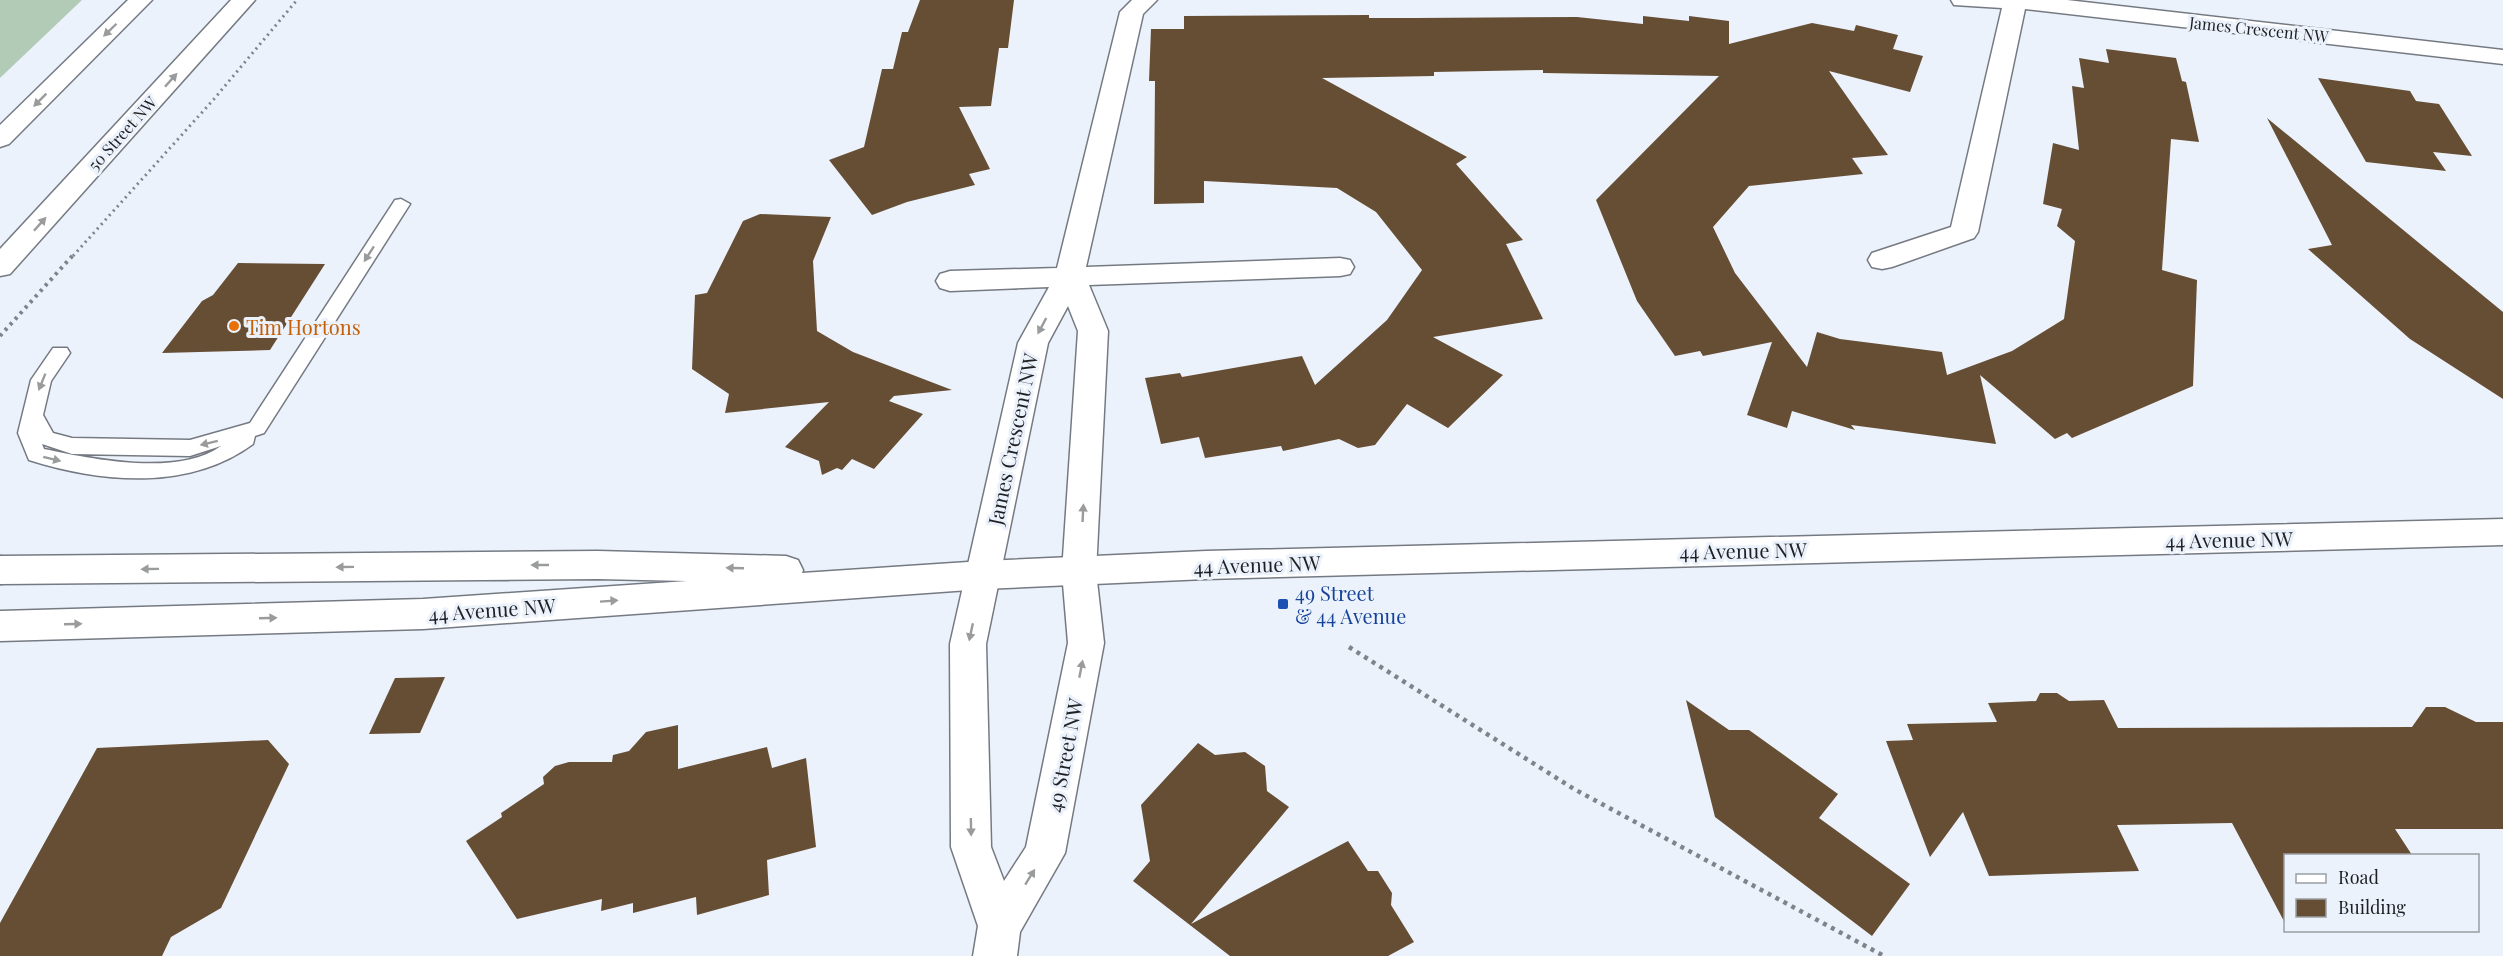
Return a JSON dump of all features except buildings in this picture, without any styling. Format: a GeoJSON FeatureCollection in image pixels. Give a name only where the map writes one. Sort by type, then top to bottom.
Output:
{"type":"FeatureCollection","features":[{"type":"Feature","properties":{"kind":"street"},"geometry":{"type":"LineString","coordinates":[[0,139],[141,0]]}},
{"type":"Feature","properties":{"kind":"street","name":"50 Street NW"},"geometry":{"type":"LineString","coordinates":[[0,267],[244,0]]}},
{"type":"Feature","properties":{"kind":"street","name":"James Crescent NW"},"geometry":{"type":"LineString","coordinates":[[983,575],[1033,343],[1070,275],[1132,12],[1146,0]]}},
{"type":"Feature","properties":{"kind":"street","name":"James Crescent NW"},"geometry":{"type":"LineString","coordinates":[[1962,0],[2015,1],[2503,57]]}},
{"type":"Feature","properties":{"kind":"street"},"geometry":{"type":"LineString","coordinates":[[1881,260],[1964,232],[2015,1]]}},
{"type":"Feature","properties":{"kind":"street"},"geometry":{"type":"LineString","coordinates":[[950,280],[1340,267]]}},
{"type":"Feature","properties":{"kind":"street"},"geometry":{"type":"LineString","coordinates":[[1070,275],[1093,331],[1079,572]]}},
{"type":"Feature","properties":{"kind":"street","name":"44 Avenue NW"},"geometry":{"type":"LineString","coordinates":[[0,626],[423,614],[983,575],[1515,556],[2503,532]]}},
{"type":"Feature","properties":{"kind":"street","name":"44 Avenue NW"},"geometry":{"type":"LineString","coordinates":[[0,570],[598,565],[983,575]]}},
{"type":"Feature","properties":{"kind":"street","name":"49 Street NW"},"geometry":{"type":"LineString","coordinates":[[997,941],[1045,853],[1086,643],[1079,572]]}},
{"type":"Feature","properties":{"kind":"street","name":"49 Street NW"},"geometry":{"type":"LineString","coordinates":[[983,575],[968,644],[971,847],[997,941]]}},
{"type":"Feature","properties":{"kind":"lane"},"geometry":{"type":"LineString","coordinates":[[60,353],[41,380],[28,433],[36,455],[86,467],[139,470],[180,469],[209,462],[238,446],[257,428],[401,204]]}},
{"type":"Feature","properties":{"kind":"path"},"geometry":{"type":"LineString","coordinates":[[0,336],[214,99],[297,0]]}},
{"type":"Feature","properties":{"kind":"path"},"geometry":{"type":"LineString","coordinates":[[1349,647],[1574,789],[1884,956]]}},
{"type":"Feature","properties":{"kind":"green space"},"geometry":{"type":"Polygon","coordinates":[[[0,0],[82,0],[0,78],[0,0]]]}},
{"type":"Feature","properties":{"kind":"place","name":"Tim Hortons"},"geometry":{"type":"Point","coordinates":[234,326]}},
{"type":"Feature","properties":{"kind":"place","name":"49 Street & 44 Avenue"},"geometry":{"type":"Point","coordinates":[1283,604]}}]}
